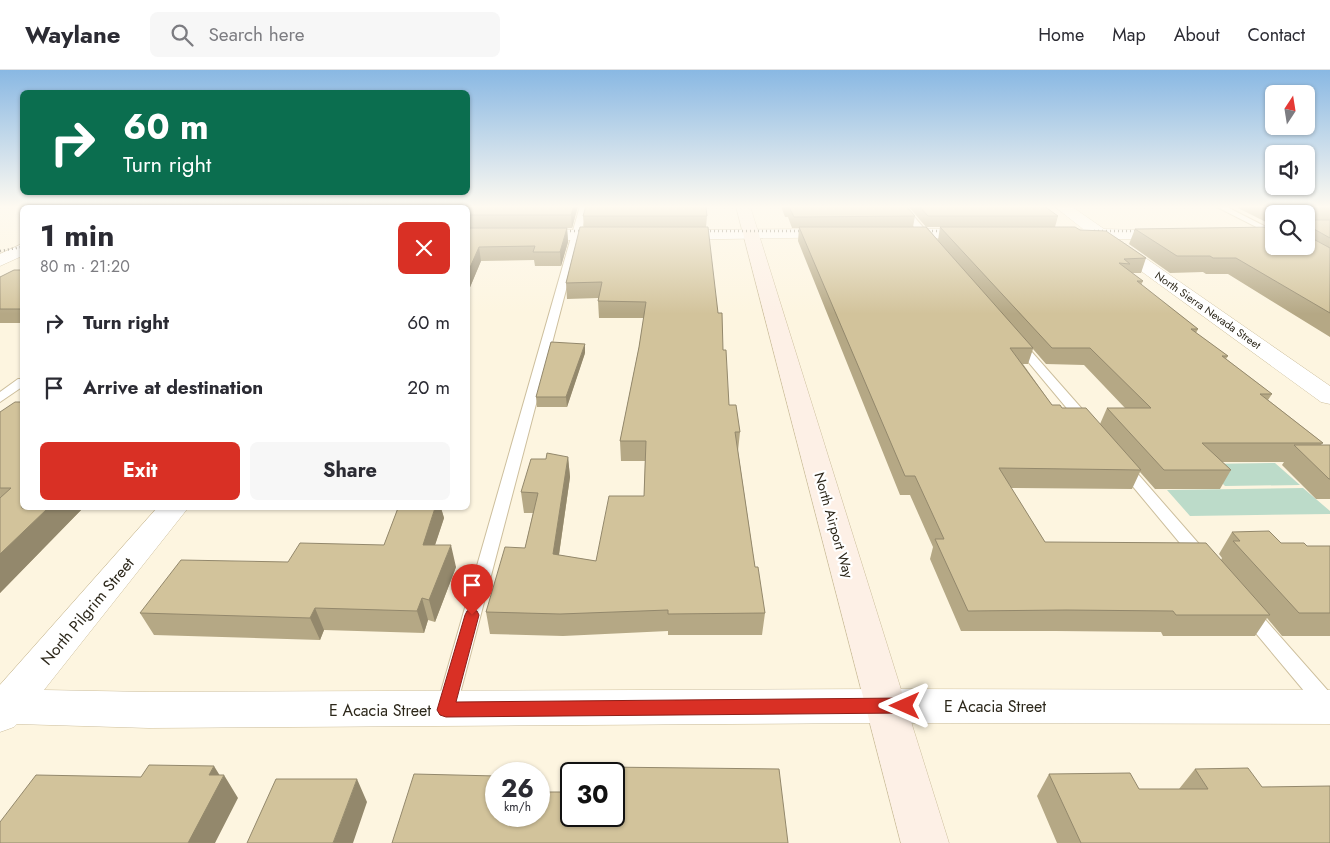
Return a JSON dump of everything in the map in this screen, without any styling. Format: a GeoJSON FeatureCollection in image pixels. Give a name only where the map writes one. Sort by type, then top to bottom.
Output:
{"type":"FeatureCollection","features":[{"type":"Feature","properties":{"kind":"main road","name":"North Airport Way"},"geometry":{"type":"LineString","coordinates":[[753,242],[925,843]]}},
{"type":"Feature","properties":{"kind":"street","name":"North Sierra Nevada Street"},"geometry":{"type":"LineString","coordinates":[[1112,242],[1330,397]]}},
{"type":"Feature","properties":{"kind":"street"},"geometry":{"type":"LineString","coordinates":[[0,261],[20,250]]}},
{"type":"Feature","properties":{"kind":"street","name":"North Pilgrim Street"},"geometry":{"type":"LineString","coordinates":[[2,709],[171,510]]}},
{"type":"Feature","properties":{"kind":"street","name":"E Acacia Street"},"geometry":{"type":"LineString","coordinates":[[2,709],[446,710],[886,706],[1329,706]]}},
{"type":"Feature","properties":{"kind":"lane"},"geometry":{"type":"LineString","coordinates":[[446,710],[575,242]]}},
{"type":"Feature","properties":{"kind":"lane"},"geometry":{"type":"LineString","coordinates":[[931,242],[937,249]]}},
{"type":"Feature","properties":{"kind":"lane"},"geometry":{"type":"LineString","coordinates":[[1007,330],[1091,429]]}},
{"type":"Feature","properties":{"kind":"lane"},"geometry":{"type":"LineString","coordinates":[[0,398],[20,383]]}},
{"type":"Feature","properties":{"kind":"lane"},"geometry":{"type":"LineString","coordinates":[[1117,459],[1208,565]]}},
{"type":"Feature","properties":{"kind":"lane"},"geometry":{"type":"LineString","coordinates":[[1240,603],[1329,706]]}},
{"type":"Feature","properties":{"kind":"green space"},"geometry":{"type":"Polygon","coordinates":[[[1275,463],[1300,485],[1225,486],[1203,464],[1275,463]]]}},
{"type":"Feature","properties":{"kind":"green space"},"geometry":{"type":"Polygon","coordinates":[[[1303,488],[1330,511],[1330,514],[1190,516],[1167,490],[1303,488]]]}},
{"type":"Feature","properties":{"kind":"building"},"geometry":{"type":"Polygon","coordinates":[[[470,242],[563,242],[560,252],[533,252],[535,246],[479,247],[470,267],[470,242]]]}},
{"type":"Feature","properties":{"kind":"building"},"geometry":{"type":"Polygon","coordinates":[[[576,242],[710,242],[718,313],[722,313],[723,350],[726,350],[729,405],[736,405],[740,432],[735,432],[755,567],[758,567],[765,613],[668,614],[668,610],[560,614],[486,612],[505,547],[525,548],[538,493],[521,492],[531,459],[546,459],[547,453],[568,457],[553,554],[596,561],[609,496],[644,496],[646,441],[620,441],[646,302],[598,301],[602,282],[566,283],[576,242]]]}},
{"type":"Feature","properties":{"kind":"building"},"geometry":{"type":"Polygon","coordinates":[[[805,242],[939,242],[1033,348],[1010,348],[1052,405],[1060,405],[1062,408],[1086,408],[1141,470],[999,468],[1045,542],[1206,543],[1270,615],[1176,615],[1173,611],[968,611],[935,539],[944,539],[915,476],[905,476],[805,242]]]}},
{"type":"Feature","properties":{"kind":"building"},"geometry":{"type":"Polygon","coordinates":[[[954,242],[1122,242],[1146,258],[1124,259],[1130,264],[1119,263],[1143,281],[1137,281],[1198,329],[1191,329],[1228,356],[1222,356],[1272,394],[1260,394],[1323,443],[1202,443],[1231,470],[1164,470],[1107,408],[1151,408],[1090,348],[1052,348],[954,242]]]}},
{"type":"Feature","properties":{"kind":"building"},"geometry":{"type":"Polygon","coordinates":[[[1155,242],[1265,242],[1265,255],[1315,255],[1315,242],[1319,242],[1330,248],[1330,313],[1236,258],[1213,258],[1210,256],[1177,256],[1155,242]]]}},
{"type":"Feature","properties":{"kind":"building"},"geometry":{"type":"Polygon","coordinates":[[[14,270],[20,270],[20,309],[0,309],[0,277],[14,270]]]}},
{"type":"Feature","properties":{"kind":"building"},"geometry":{"type":"Polygon","coordinates":[[[551,342],[585,344],[566,397],[536,397],[551,342]]]}},
{"type":"Feature","properties":{"kind":"building"},"geometry":{"type":"Polygon","coordinates":[[[15,402],[20,402],[20,510],[46,510],[0,554],[0,498],[11,488],[0,488],[0,412],[15,402]]]}},
{"type":"Feature","properties":{"kind":"building"},"geometry":{"type":"Polygon","coordinates":[[[1294,445],[1330,445],[1330,479],[1329,479],[1294,445]]]}},
{"type":"Feature","properties":{"kind":"building"},"geometry":{"type":"Polygon","coordinates":[[[397,510],[434,510],[423,545],[451,545],[429,600],[422,598],[417,611],[315,608],[310,618],[140,613],[181,560],[288,562],[300,543],[384,545],[397,510]]]}},
{"type":"Feature","properties":{"kind":"building"},"geometry":{"type":"Polygon","coordinates":[[[1269,531],[1281,543],[1330,546],[1330,613],[1299,613],[1233,541],[1240,541],[1232,532],[1269,531]]]}},
{"type":"Feature","properties":{"kind":"building"},"geometry":{"type":"Polygon","coordinates":[[[149,765],[214,766],[209,775],[224,775],[188,843],[0,843],[0,822],[36,775],[141,777],[149,765]]]}},
{"type":"Feature","properties":{"kind":"building"},"geometry":{"type":"Polygon","coordinates":[[[625,767],[779,769],[788,843],[392,843],[414,774],[485,776],[485,827],[550,827],[550,792],[560,792],[560,827],[625,827],[625,767]]]}},
{"type":"Feature","properties":{"kind":"building"},"geometry":{"type":"Polygon","coordinates":[[[1248,768],[1262,787],[1330,786],[1330,843],[1081,843],[1049,774],[1130,773],[1139,789],[1208,789],[1195,769],[1248,768]]]}},
{"type":"Feature","properties":{"kind":"building"},"geometry":{"type":"Polygon","coordinates":[[[276,779],[357,779],[333,843],[247,843],[276,779]]]}},
{"type":"Feature","properties":{"kind":"railway"},"geometry":{"type":"LineString","coordinates":[[0,251],[20,247]]}},
{"type":"Feature","properties":{"kind":"route"},"geometry":{"type":"LineString","coordinates":[[472,615],[446,710],[905,706]]}}]}
